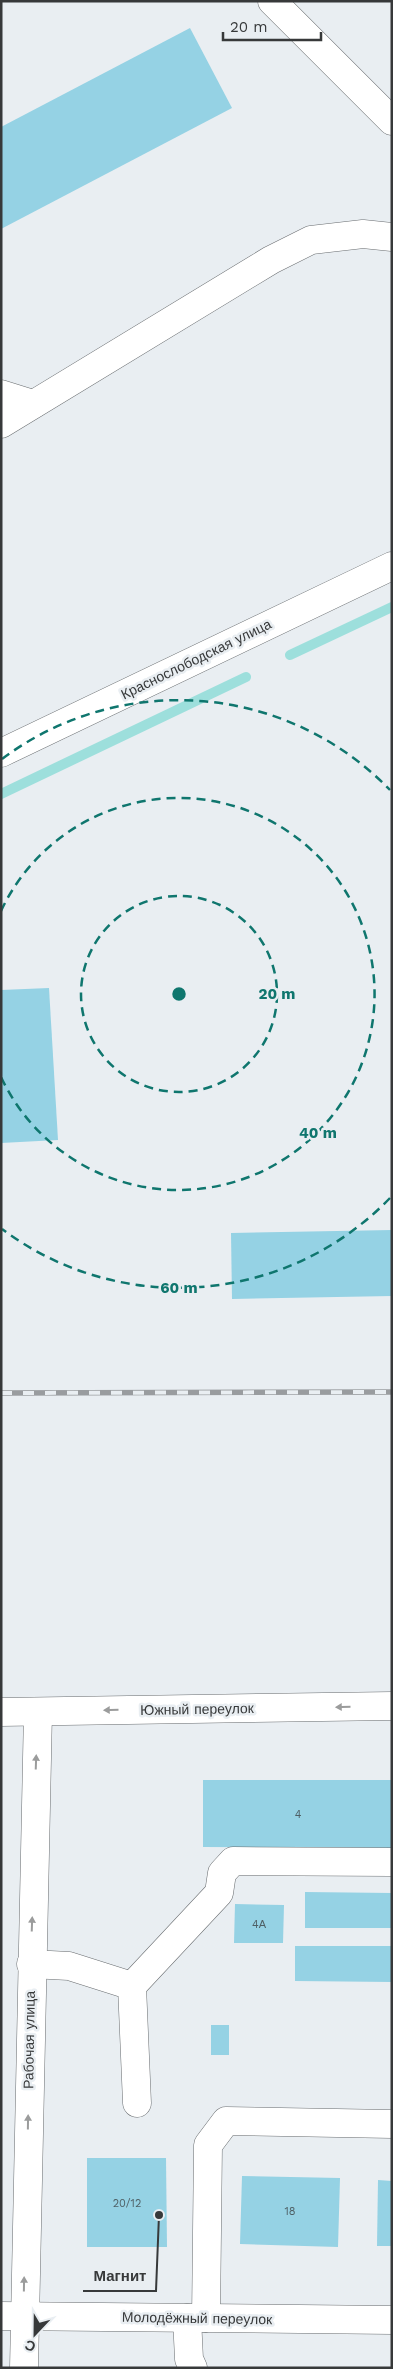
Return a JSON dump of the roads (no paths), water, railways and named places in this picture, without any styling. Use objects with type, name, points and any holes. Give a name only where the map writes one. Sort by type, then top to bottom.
[{"type":"street","points":[[272,1],[392,121]]},
{"type":"street","points":[[1,424],[206,302],[272,260],[311,240],[363,234],[392,237]]},
{"type":"street","points":[[1,394],[33,404]]},
{"type":"street","name":"Краснослободская улица","points":[[1,753],[392,566]]},
{"type":"street","name":"Южный переулок","points":[[1,1712],[392,1706]]},
{"type":"street","name":"Рабочая улица","points":[[24,2368],[12,2316],[31,1964],[38,1712]]},
{"type":"street","points":[[137,2103],[132,1986],[219,1893],[222,1873],[233,1861],[392,1862]]},
{"type":"street","points":[[31,1964],[68,1966],[132,1986]]},
{"type":"street","points":[[193,2368],[189,2359],[196,2318],[208,2145],[226,2121],[392,2124]]},
{"type":"street","name":"Молодёжный переулок","points":[[12,2316],[392,2320]]},
{"type":"waterway","points":[[290,655],[392,607]]},
{"type":"waterway","points":[[1,794],[246,677]]},
{"type":"railway","points":[[1,1393],[392,1392]]},
{"type":"place","name":"Магнит","points":[[159,2215]]}]
